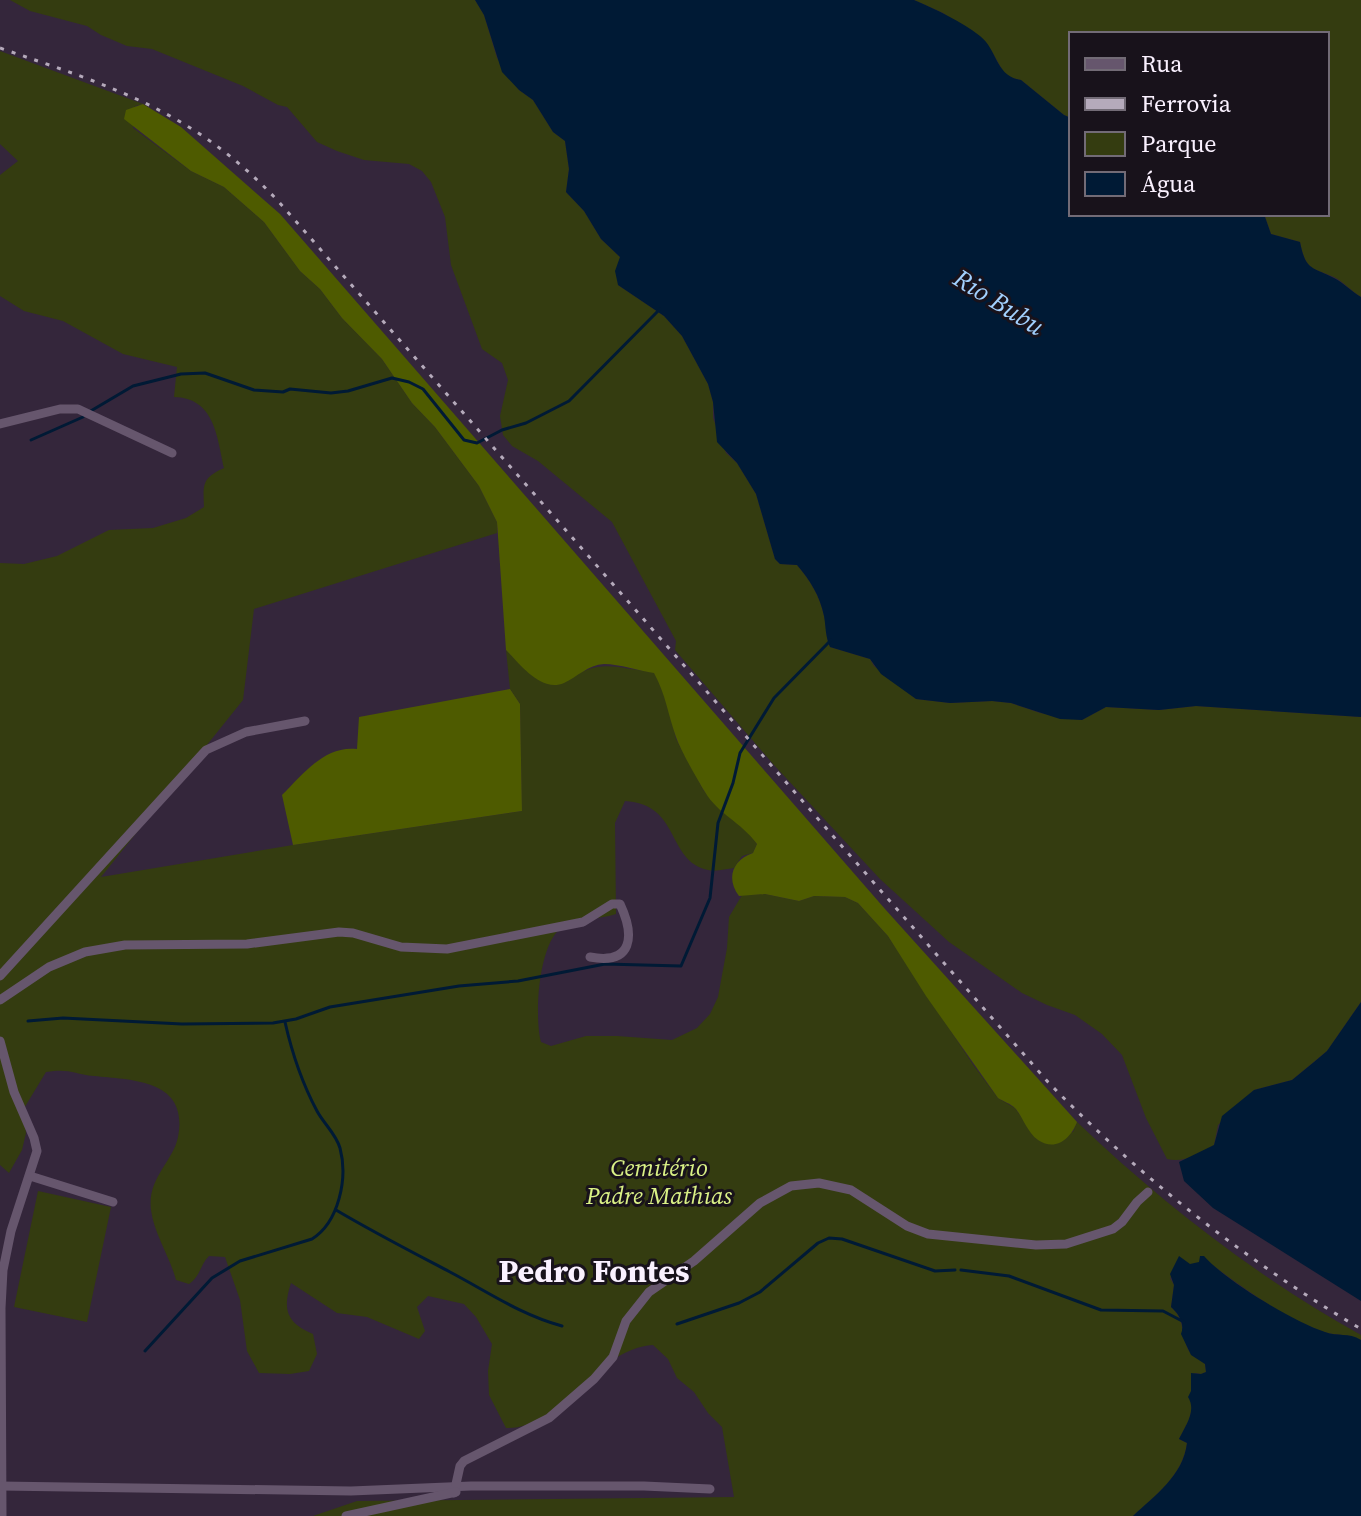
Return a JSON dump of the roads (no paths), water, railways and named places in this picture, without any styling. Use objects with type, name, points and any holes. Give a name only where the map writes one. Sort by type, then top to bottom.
[{"type":"street","points":[[0,424],[60,409],[78,409],[172,453]]},
{"type":"street","points":[[0,976],[206,750],[246,732],[305,721]]},
{"type":"street","points":[[0,1000],[58,962],[85,952],[125,945],[214,946],[339,932],[401,947],[447,949],[583,922],[612,904],[620,904],[628,927],[626,948],[611,960],[590,957]]},
{"type":"street","points":[[0,1041],[14,1092],[36,1144],[35,1159],[11,1231],[3,1270],[2,1516]]},
{"type":"street","points":[[30,1176],[113,1202]]},
{"type":"street","points":[[454,1490],[464,1461],[549,1418],[594,1379],[617,1351],[626,1321],[649,1292],[694,1261],[760,1203],[791,1186],[819,1183],[851,1190],[907,1226],[928,1234],[1036,1245],[1066,1244],[1113,1229],[1148,1192]]},
{"type":"street","points":[[0,1228],[11,1231]]},
{"type":"street","points":[[1,1486],[454,1490]]},
{"type":"street","points":[[346,1516],[471,1486],[710,1489]]},
{"type":"water","name":"Rio Bubu","points":[[475,0],[914,0],[980,36],[1006,73],[1021,80],[1069,117],[1069,216],[1265,216],[1271,234],[1300,242],[1307,263],[1361,297],[1361,717],[1196,706],[1159,710],[1106,707],[1082,720],[1060,719],[1011,703],[950,703],[916,699],[881,674],[870,659],[830,647],[814,589],[797,565],[780,564],[775,559],[756,494],[737,463],[717,442],[708,384],[682,336],[664,316],[618,285],[615,271],[620,257],[601,239],[584,211],[566,192],[569,169],[565,141],[553,132],[533,100],[502,72],[484,15]]},
{"type":"water","points":[[1361,1002],[1361,1301],[1213,1208],[1184,1181],[1179,1162],[1214,1145],[1222,1116],[1254,1090],[1292,1080],[1327,1051]]},
{"type":"water","points":[[1179,1256],[1190,1264],[1199,1262],[1200,1256],[1204,1256],[1261,1300],[1296,1319],[1325,1332],[1361,1340],[1361,1516],[1133,1516],[1167,1484],[1180,1465],[1187,1443],[1179,1439],[1191,1413],[1188,1397],[1191,1373],[1206,1372],[1205,1364],[1191,1355],[1181,1334],[1180,1319],[1171,1307],[1174,1285],[1170,1274]]},
{"type":"waterway","points":[[89,412],[133,386],[181,374],[205,373],[254,390],[283,392],[290,389],[331,393],[392,378],[423,389],[464,440],[477,443],[569,401],[660,309]]},
{"type":"waterway","points":[[31,440],[83,417]]},
{"type":"waterway","points":[[28,1021],[63,1018],[182,1024],[273,1023],[330,1007],[459,986],[518,981],[605,964],[681,966],[710,898],[718,823],[740,753],[774,698],[831,640]]},
{"type":"waterway","points":[[145,1351],[212,1278],[240,1261],[312,1239],[335,1211],[342,1185],[340,1148],[307,1090],[285,1022]]},
{"type":"waterway","points":[[336,1210],[505,1302],[562,1326]]},
{"type":"waterway","points":[[677,1324],[739,1303],[760,1292],[818,1243],[829,1238],[842,1239],[935,1271],[955,1270]]},
{"type":"waterway","points":[[961,1270],[1009,1276],[1101,1310],[1163,1311],[1184,1322]]},
{"type":"railway","points":[[0,48],[116,90],[150,106],[215,145],[247,171],[279,202],[1048,1082],[1120,1152],[1196,1216],[1277,1275],[1361,1329]]},
{"type":"district","name":"Pedro Fontes","points":[[594,1271]]},
{"type":"park label","name":"Cemitério Padre Mathias","points":[[659,1181]]}]
